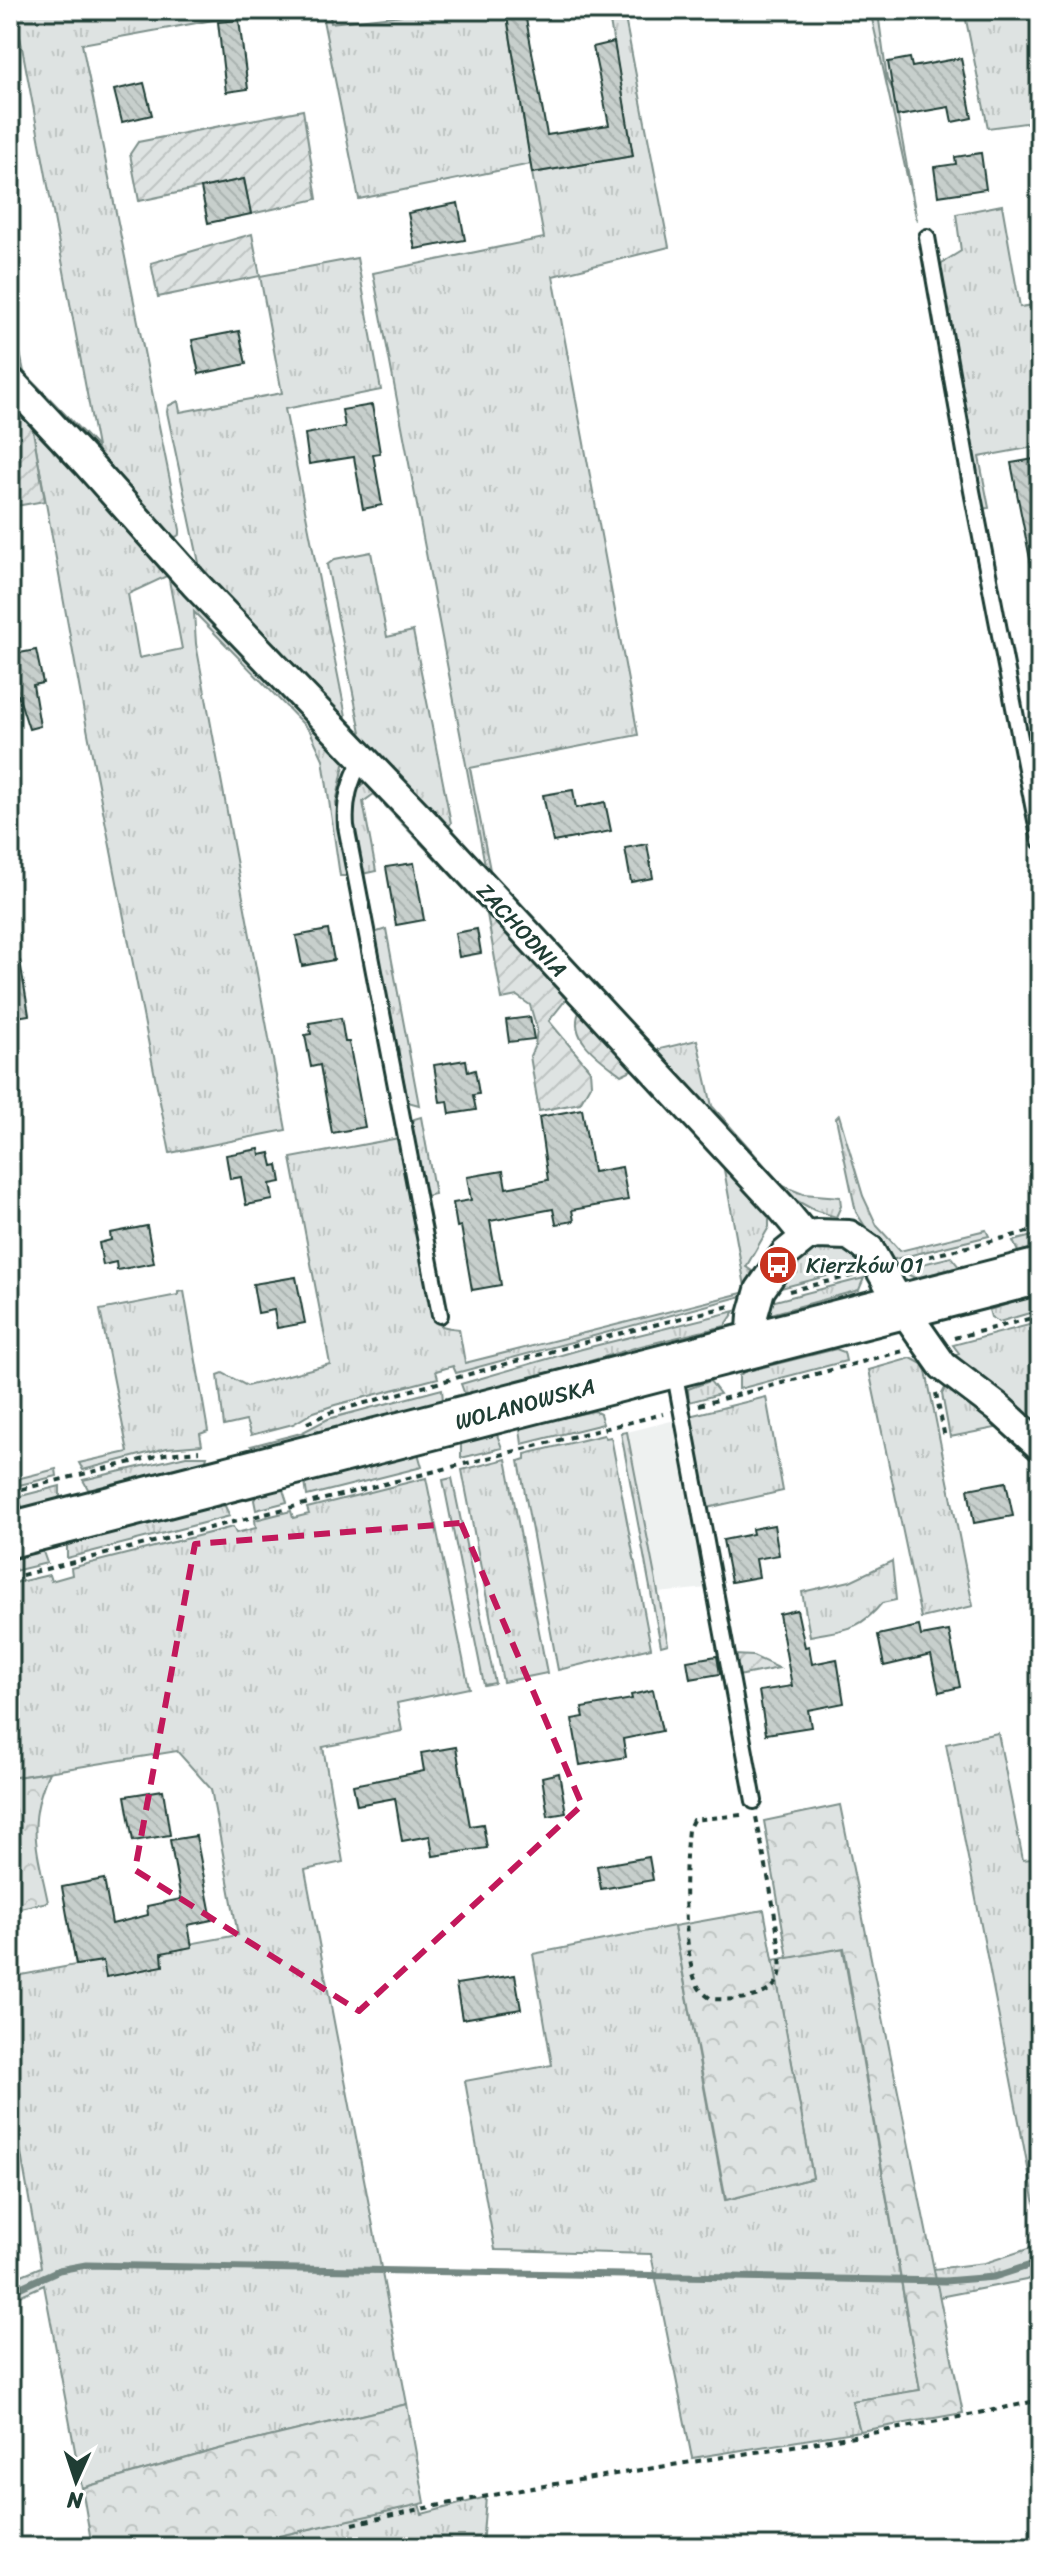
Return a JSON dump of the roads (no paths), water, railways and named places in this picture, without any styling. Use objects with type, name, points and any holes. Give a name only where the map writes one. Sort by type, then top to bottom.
[{"type":"main road","name":"WOLANOWSKA","points":[[10,1535],[1040,1271]]},
{"type":"street","name":"ZACHODNIA","points":[[10,381],[195,584],[362,758],[725,1146],[806,1237]]},
{"type":"street","points":[[751,1345],[753,1315],[760,1290],[785,1254],[806,1237],[825,1233],[849,1235],[869,1249],[901,1306],[936,1355],[1040,1446]]},
{"type":"lane","points":[[927,237],[972,491],[1040,841]]},
{"type":"lane","points":[[362,758],[347,790],[344,807],[346,826],[440,1315]]},
{"type":"lane","points":[[673,1365],[755,1808]]},
{"type":"waterway","points":[[10,2292],[59,2270],[86,2265],[945,2281],[994,2277],[1040,2262]]},
{"type":"place","name":"Kierzków 01","points":[[778,1265]]}]
